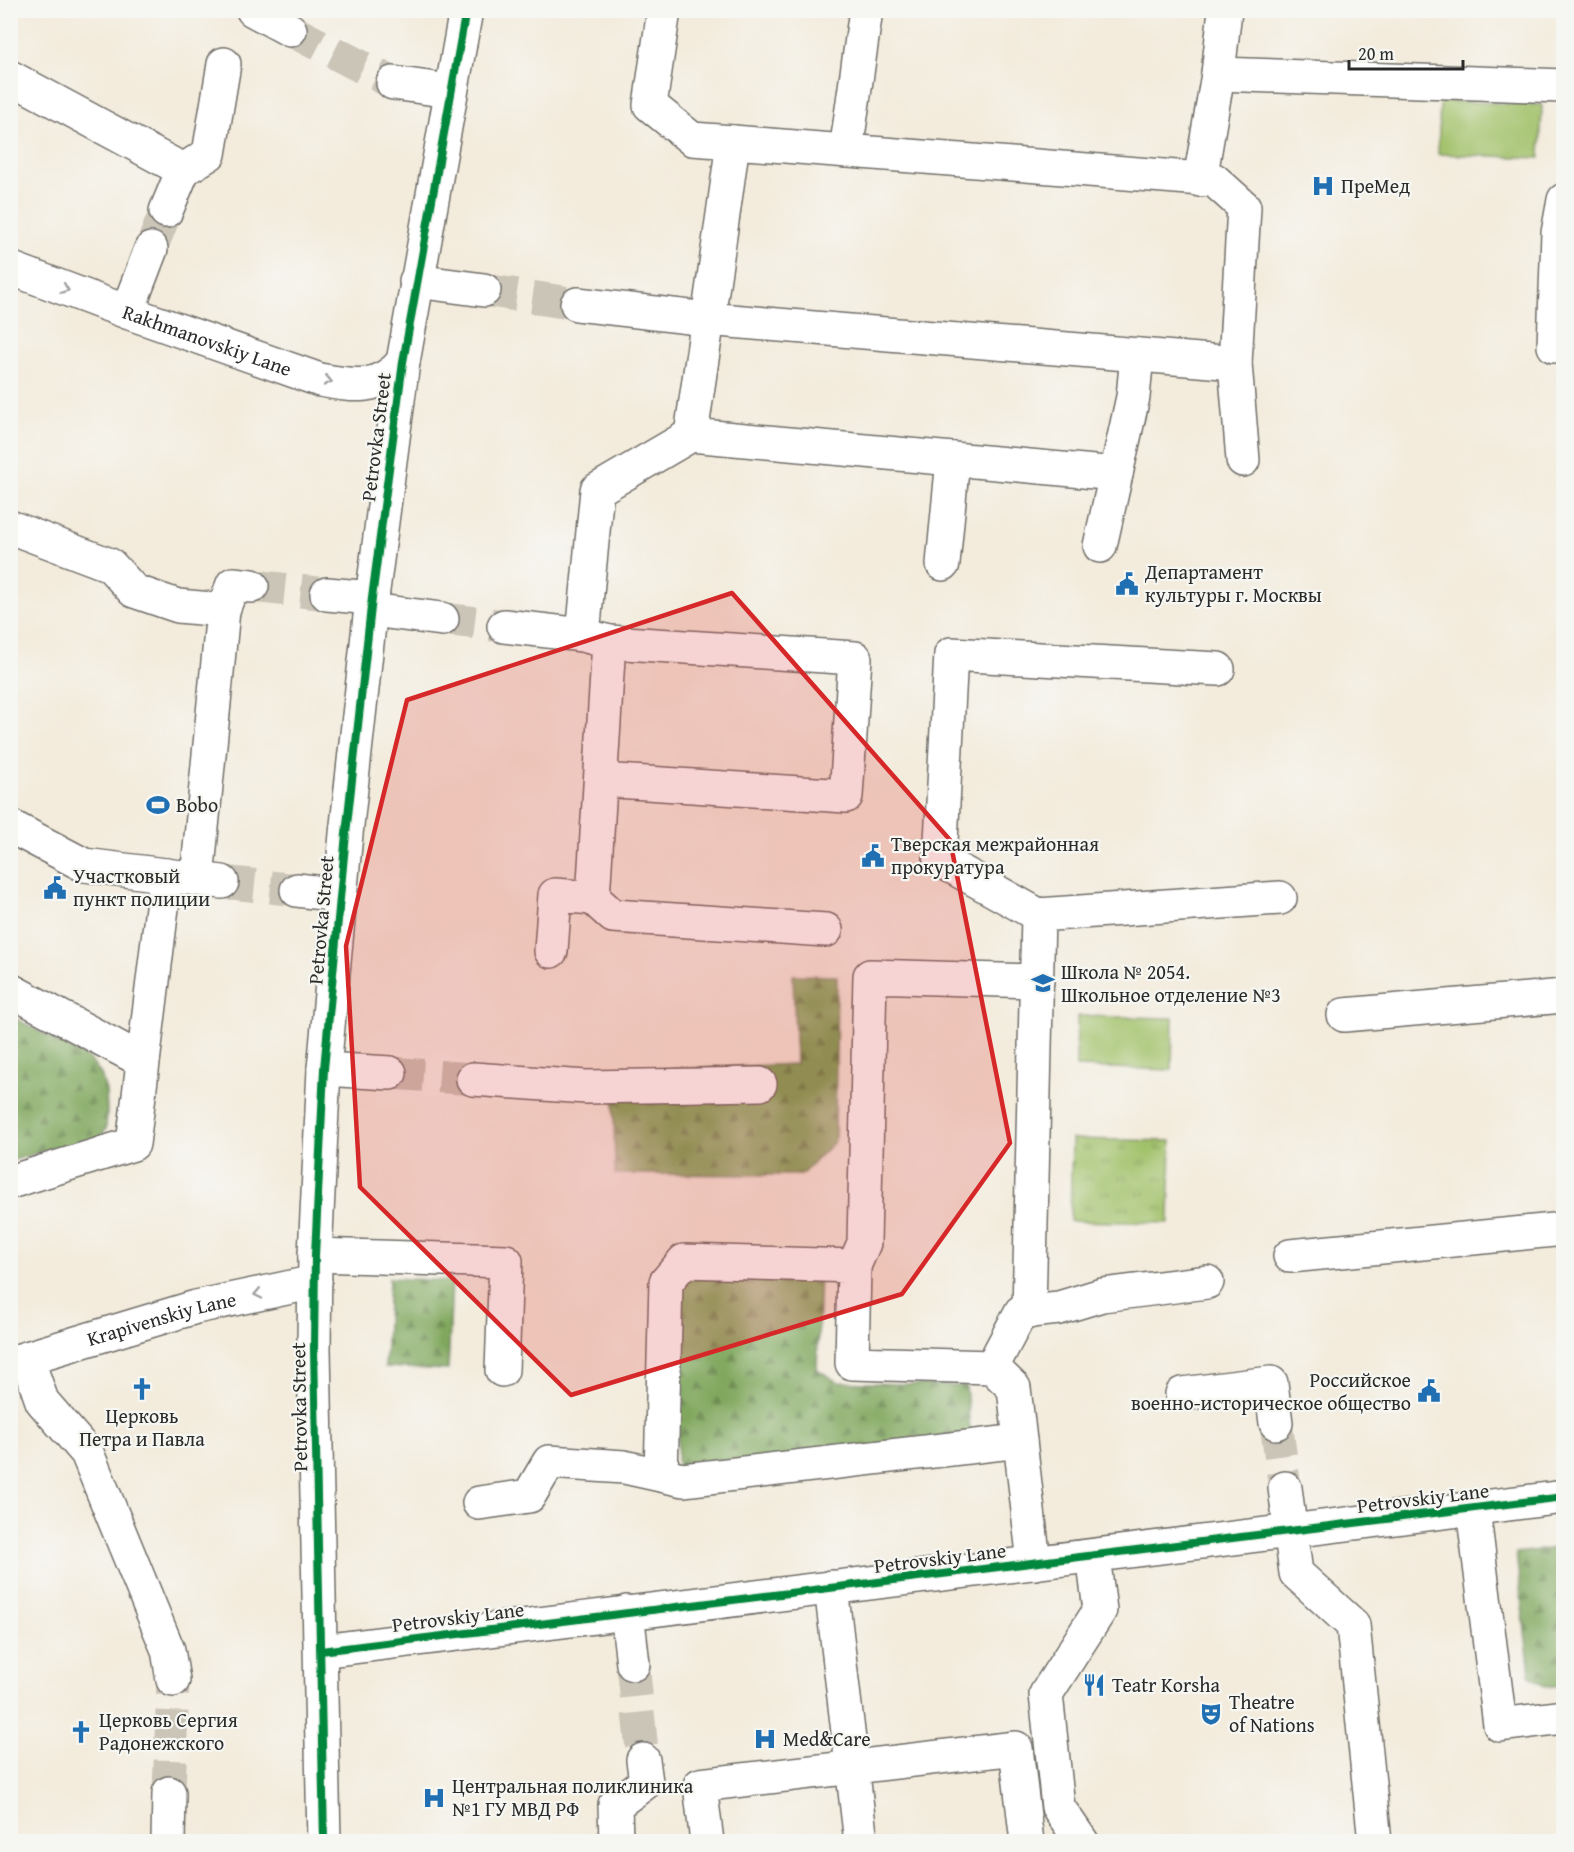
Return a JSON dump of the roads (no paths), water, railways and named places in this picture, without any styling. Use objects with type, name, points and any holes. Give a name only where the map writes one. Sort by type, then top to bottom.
[{"type":"street","points":[[253,10],[290,30]]},
{"type":"street","name":"Petrovka Street","points":[[324,1842],[314,1349],[315,1268],[324,1069],[340,895],[372,604],[402,362],[466,10]]},
{"type":"street","points":[[664,10],[650,105],[692,139],[1214,180],[1244,207],[1235,363],[1243,460]]},
{"type":"street","points":[[846,151],[866,10]]},
{"type":"street","points":[[1200,180],[1218,74],[1225,10]]},
{"type":"street","points":[[166,212],[183,170],[209,154],[224,64]]},
{"type":"street","points":[[1218,74],[1563,86]]},
{"type":"street","points":[[10,77],[183,170]]},
{"type":"street","points":[[393,83],[450,91]]},
{"type":"street","points":[[691,435],[733,142]]},
{"type":"street","points":[[1554,346],[1558,233],[1563,200]]},
{"type":"street","points":[[127,312],[151,249]]},
{"type":"street","name":"Rakhmanovskiy Lane","points":[[10,268],[320,380],[347,385],[379,382],[392,375],[402,362]]},
{"type":"street","points":[[416,281],[484,290]]},
{"type":"street","points":[[577,304],[707,319],[1235,363]]},
{"type":"street","points":[[1100,546],[1133,397],[1137,355]]},
{"type":"street","points":[[593,898],[601,780],[596,638],[597,490],[691,435],[1116,474]]},
{"type":"street","points":[[943,564],[953,459]]},
{"type":"street","points":[[10,527],[110,565],[134,591],[178,606],[223,610]]},
{"type":"street","points":[[10,1182],[133,1144],[143,1061],[195,879],[223,610],[233,584],[252,586]]},
{"type":"street","points":[[327,594],[442,619]]},
{"type":"street","points":[[504,626],[596,638],[855,658],[846,796],[601,780]]},
{"type":"street","points":[[1218,669],[951,654],[940,860],[1038,915],[1280,898]]},
{"type":"street","points":[[10,826],[84,865],[195,879]]},
{"type":"street","points":[[297,890],[340,895]]},
{"type":"street","points":[[551,951],[555,895],[593,898],[613,916],[826,930]]},
{"type":"street","points":[[1029,1312],[1038,915]]},
{"type":"street","points":[[1034,1563],[1014,1388],[992,1367],[852,1364],[854,1266],[864,1243],[870,976],[1037,981]]},
{"type":"street","points":[[10,990],[143,1061]]},
{"type":"street","points":[[1344,1015],[1563,996]]},
{"type":"street","points":[[324,1069],[390,1073]]},
{"type":"street","points":[[473,1079],[586,1087],[760,1084]]},
{"type":"street","points":[[1290,1256],[1563,1229]]},
{"type":"street","name":"Krapivenskiy Lane","points":[[19,1360],[196,1307],[315,1268],[506,1261],[502,1370]]},
{"type":"street","points":[[661,1475],[666,1282],[684,1261],[854,1266]]},
{"type":"street","points":[[992,1367],[1021,1312],[1059,1308],[1102,1295],[1207,1282]]},
{"type":"street","points":[[19,1360],[42,1401],[87,1453],[168,1650],[173,1680]]},
{"type":"street","points":[[1182,1394],[1271,1383],[1276,1423]]},
{"type":"street","points":[[479,1503],[529,1496],[549,1462],[624,1467],[683,1480],[1020,1441]]},
{"type":"street","points":[[1285,1488],[1296,1573],[1353,1625],[1375,1842]]},
{"type":"street","name":"Petrovskiy Lane","points":[[321,1651],[1563,1497]]},
{"type":"street","points":[[1473,1509],[1500,1725],[1563,1717]]},
{"type":"street","points":[[1083,1842],[1058,1807],[1046,1694],[1100,1610],[1093,1556]]},
{"type":"street","points":[[831,1587],[861,1842]]},
{"type":"street","points":[[627,1612],[633,1664]]},
{"type":"street","points":[[706,1842],[700,1785],[1016,1748],[1027,1842]]},
{"type":"street","points":[[616,1842],[615,1805],[646,1782],[644,1760]]},
{"type":"street","points":[[168,1842],[169,1793]]},
{"type":"tunnel","points":[[290,30],[393,83]]},
{"type":"tunnel","points":[[151,249],[166,211]]},
{"type":"tunnel","points":[[484,290],[577,304]]},
{"type":"tunnel","points":[[252,586],[327,594]]},
{"type":"tunnel","points":[[442,619],[504,626]]},
{"type":"tunnel","points":[[222,882],[297,890]]},
{"type":"tunnel","points":[[390,1073],[473,1079]]},
{"type":"tunnel","points":[[1276,1423],[1285,1488]]},
{"type":"tunnel","points":[[633,1664],[643,1760]]},
{"type":"tunnel","points":[[169,1793],[173,1680]]},
{"type":"place","name":"ПреМед","points":[[1323,186]]},
{"type":"place","name":"Департамент культуры г. Москвы","points":[[1127,584]]},
{"type":"place","name":"Bobo","points":[[158,805]]},
{"type":"place","name":"Тверская межрайонная прокуратура","points":[[873,856]]},
{"type":"place","name":"Участковый пункт полиции","points":[[55,888]]},
{"type":"place","name":"Школа № 2054. Школьное отделение №3","points":[[1043,983]]},
{"type":"place","name":"Церковь Петра и Павла","points":[[142,1389]]},
{"type":"place","name":"Российское военно-историческое общество","points":[[1429,1391]]},
{"type":"place","name":"Teatr Korsha","points":[[1094,1685]]},
{"type":"place","name":"Theatre of Nations","points":[[1211,1714]]},
{"type":"place","name":"Церковь Сергия Радонежского","points":[[81,1732]]},
{"type":"place","name":"Med&Care","points":[[765,1739]]},
{"type":"place","name":"Центральная поликлиника №1 ГУ МВД РФ","points":[[434,1798]]}]
